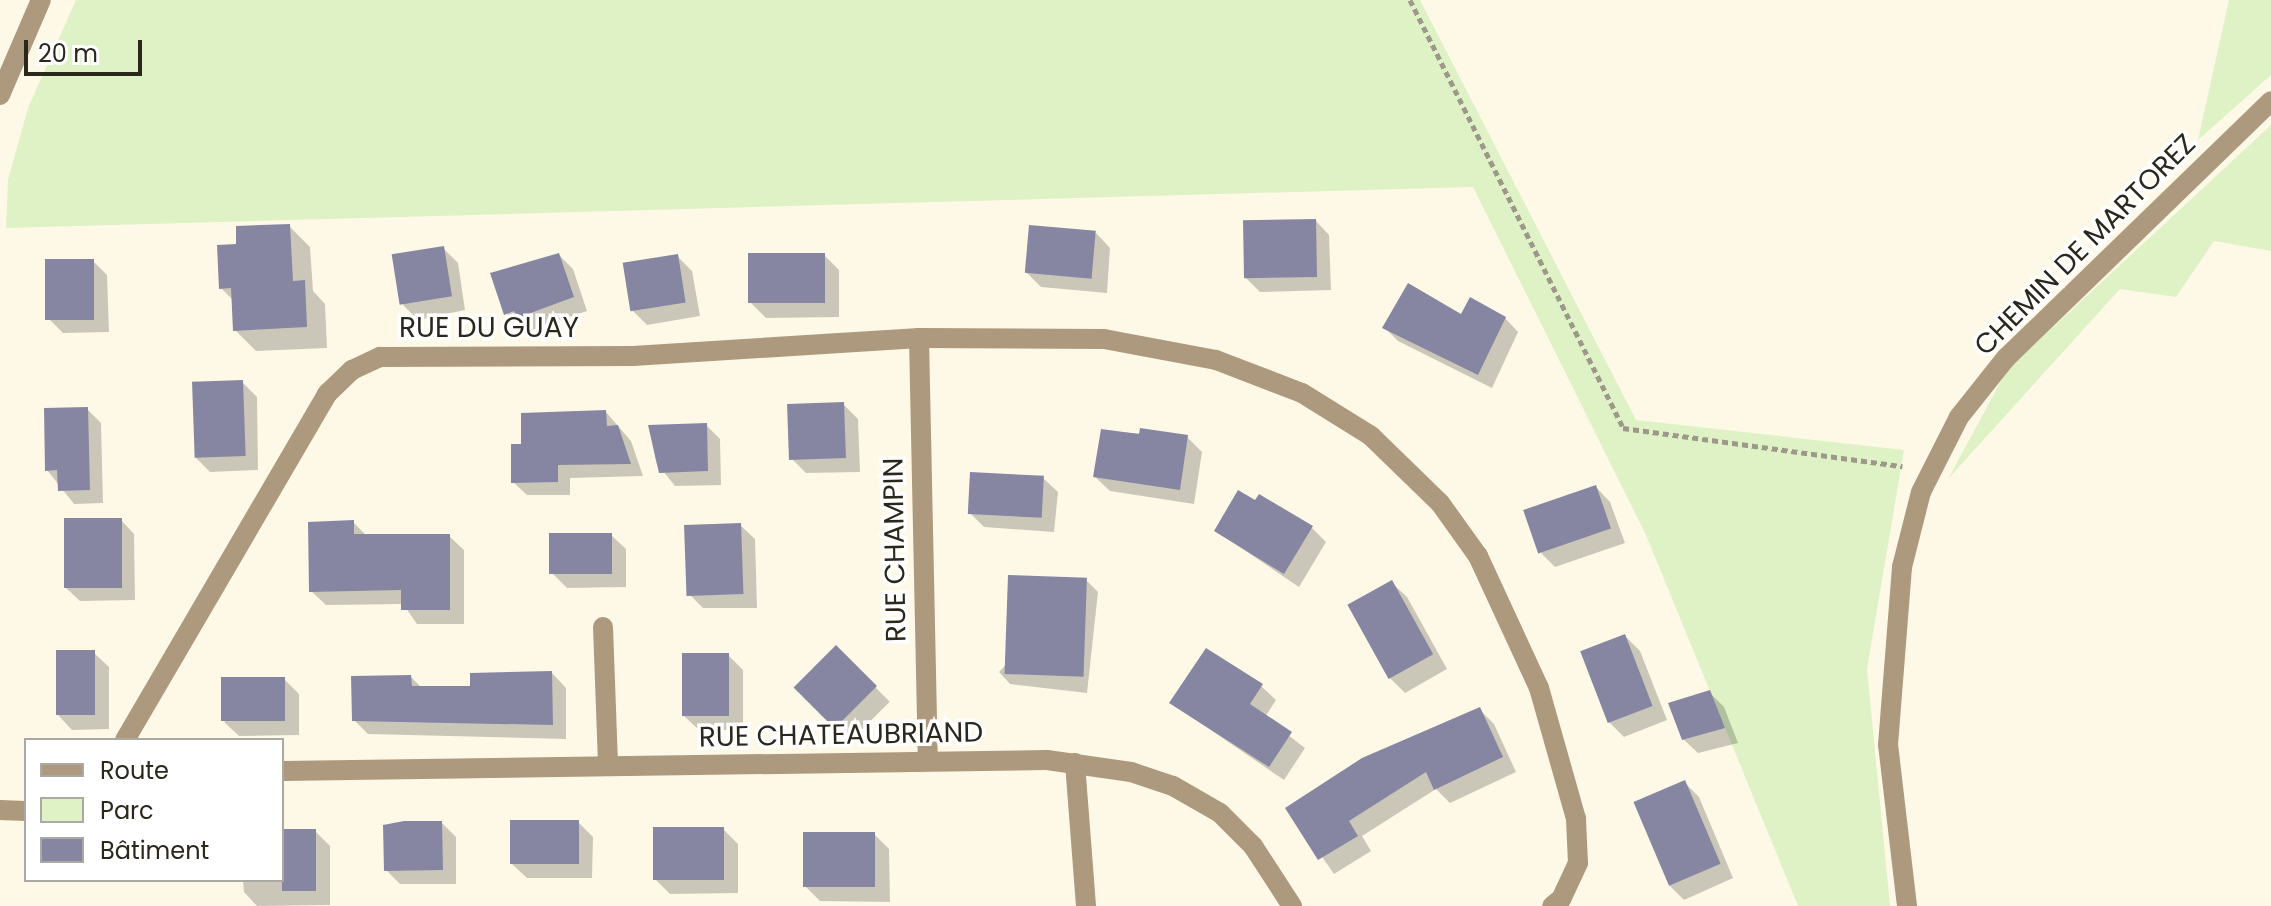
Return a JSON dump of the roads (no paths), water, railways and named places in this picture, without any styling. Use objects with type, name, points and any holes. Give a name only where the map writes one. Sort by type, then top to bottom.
[{"type":"street","points":[[0,95],[41,0]]},
{"type":"street","name":"CHEMIN DE MARTOREZ","points":[[1907,906],[1888,745],[1891,656],[1902,567],[1921,492],[1959,417],[2006,358],[2271,101]]},
{"type":"street","name":"RUE DU GUAY","points":[[126,738],[327,394],[352,370],[380,357],[415,353],[633,356],[919,338],[1104,339],[1162,347],[1216,360],[1302,393],[1371,436],[1440,503],[1478,556],[1539,688],[1576,819],[1578,863],[1561,899],[1552,906]]},
{"type":"street","name":"RUE CHAMPIN","points":[[919,338],[928,761]]},
{"type":"street","points":[[603,627],[608,766]]},
{"type":"street","name":"RUE CHATEAUBRIAND","points":[[284,771],[928,761],[1075,763],[1131,772],[1173,786],[1220,813],[1253,846],[1292,906]]},
{"type":"street","points":[[1075,763],[1086,906]]},
{"type":"street","points":[[0,810],[24,811]]}]
